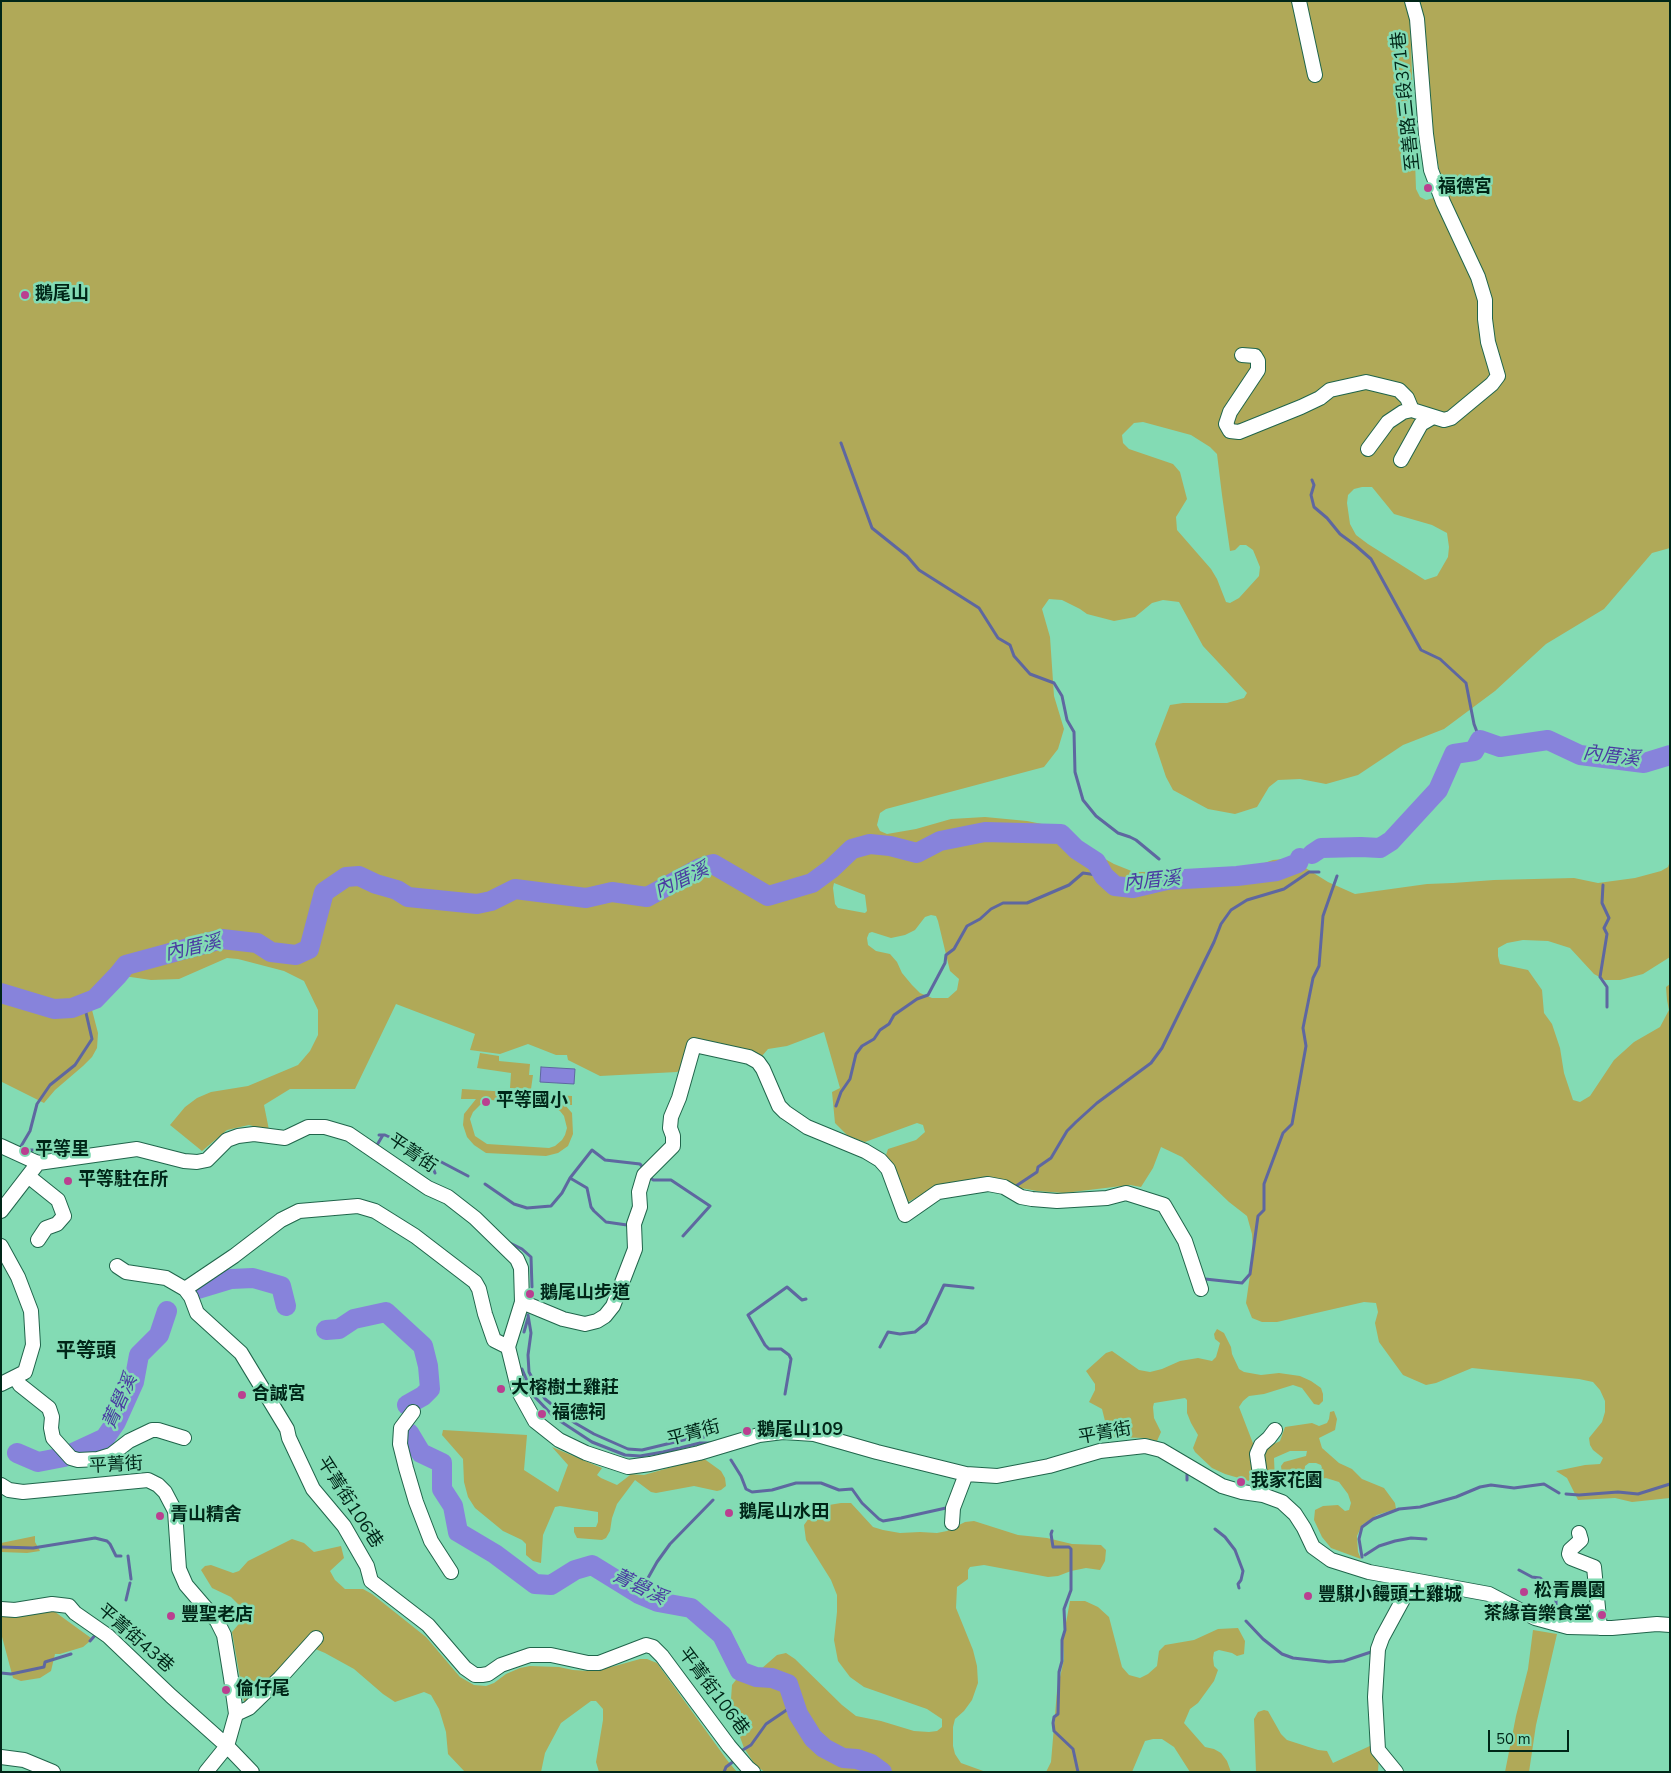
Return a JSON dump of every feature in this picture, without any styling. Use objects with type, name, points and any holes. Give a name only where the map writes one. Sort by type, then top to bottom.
[{"type":"street","points":[[1299,1],[1315,75]]},
{"type":"street","name":"至善路三段371巷","points":[[1412,1],[1417,19],[1426,134],[1431,170],[1443,202],[1478,278],[1485,300],[1488,342],[1498,376],[1492,384],[1451,418],[1444,420],[1412,410]]},
{"type":"street","points":[[1242,355],[1255,356],[1258,361],[1258,370],[1230,412],[1226,424],[1230,431],[1239,432],[1301,407],[1320,398],[1330,390],[1366,382],[1400,390],[1407,398],[1412,410],[1403,412],[1388,422],[1368,449]]},
{"type":"street","points":[[1401,460],[1421,424],[1433,417]]},
{"type":"street","points":[[522,1302],[563,1319],[585,1324],[597,1321],[605,1316],[613,1306],[636,1249],[634,1224],[640,1207],[639,1192],[644,1175],[673,1146],[673,1136],[670,1128],[671,1117],[679,1098],[694,1045],[748,1057],[758,1062],[779,1106],[785,1112],[807,1126],[865,1151],[880,1160],[888,1169],[905,1215],[938,1192],[988,1184],[1004,1188],[1021,1197],[1032,1200],[1107,1198],[1126,1193],[1164,1204],[1185,1241],[1201,1289]]},
{"type":"street","name":"平菁街","points":[[38,1163],[137,1149],[184,1161],[197,1162],[207,1160],[227,1140],[238,1136],[254,1134],[285,1138],[308,1128],[318,1126],[349,1134],[428,1188],[448,1198],[475,1218],[517,1259],[521,1268],[522,1302],[508,1348],[519,1392],[535,1421],[559,1440],[628,1467],[699,1453],[759,1435],[783,1432],[814,1434],[966,1474],[996,1476],[1049,1466],[1100,1451],[1145,1446],[1161,1450],[1222,1486],[1242,1492],[1264,1495],[1282,1502],[1304,1528],[1313,1548],[1331,1560],[1369,1572],[1489,1594],[1535,1618],[1568,1627],[1600,1628],[1657,1624],[1670,1625]]},
{"type":"street","points":[[1,1211],[38,1163],[19,1153],[4,1149]]},
{"type":"street","points":[[28,1176],[58,1200],[64,1216],[57,1224],[46,1228],[38,1240]]},
{"type":"street","points":[[117,1266],[126,1272],[166,1278],[185,1289],[234,1256],[281,1220],[299,1211],[358,1206],[375,1211],[415,1236],[475,1282],[479,1289],[494,1340],[508,1348]]},
{"type":"street","points":[[1,1246],[18,1277],[31,1311],[33,1345],[25,1372],[1,1384]]},
{"type":"street","name":"平菁街106巷","points":[[185,1289],[191,1297],[197,1313],[241,1353],[287,1428],[289,1438],[313,1489],[344,1526],[367,1566],[371,1581],[428,1625],[465,1668],[475,1675],[488,1674],[502,1665],[530,1655],[599,1663],[646,1644],[653,1647],[662,1656],[729,1746],[753,1772]]},
{"type":"street","points":[[15,1377],[20,1385],[50,1408],[53,1438],[71,1458],[78,1460],[98,1459],[110,1455],[129,1440],[152,1430],[184,1438]]},
{"type":"street","points":[[413,1412],[401,1428],[400,1444],[416,1502],[431,1541],[452,1572]]},
{"type":"street","points":[[1264,1495],[1257,1454],[1261,1445],[1275,1430]]},
{"type":"street","points":[[952,1523],[954,1508],[966,1474]]},
{"type":"street","name":"平菁街","points":[[1,1485],[9,1490],[22,1492],[148,1480],[158,1485],[165,1492],[175,1511],[180,1569],[186,1585],[217,1621],[224,1635],[236,1714],[227,1746],[206,1772]]},
{"type":"street","points":[[1579,1533],[1581,1540],[1570,1550],[1569,1554],[1571,1558],[1594,1566],[1600,1628]]},
{"type":"street","points":[[1396,1772],[1378,1750],[1375,1697],[1378,1648],[1413,1581]]},
{"type":"street","name":"平菁街43巷","points":[[1,1609],[15,1610],[52,1604],[70,1606],[75,1613],[108,1636],[170,1696],[227,1746],[252,1772]]},
{"type":"street","points":[[236,1714],[248,1708],[274,1684],[316,1638]]},
{"type":"street","points":[[1,1756],[24,1760],[53,1772]]},
{"type":"shaded area","points":[[1,1],[1407,1],[1410,17],[1416,189],[1420,197],[1426,200],[1437,197],[1442,186],[1427,98],[1416,1],[1670,1],[1670,548],[1652,553],[1604,609],[1546,644],[1495,691],[1444,729],[1403,745],[1358,775],[1326,784],[1300,779],[1278,780],[1269,787],[1257,807],[1235,814],[1208,809],[1173,790],[1166,777],[1155,744],[1170,705],[1183,703],[1227,703],[1244,698],[1247,693],[1203,646],[1179,602],[1163,600],[1152,603],[1135,617],[1114,621],[1087,614],[1062,600],[1049,599],[1042,609],[1050,637],[1054,696],[1064,729],[1058,749],[1044,767],[886,809],[880,813],[877,825],[880,831],[887,834],[916,829],[951,819],[985,817],[1027,821],[1062,828],[1091,851],[1114,864],[1134,872],[1241,871],[1273,860],[1294,858],[1304,867],[1328,882],[1355,894],[1427,884],[1494,880],[1574,878],[1598,883],[1635,878],[1661,871],[1668,867],[1670,861],[1670,957],[1643,974],[1620,980],[1605,980],[1594,974],[1570,948],[1548,941],[1523,940],[1507,943],[1498,948],[1498,956],[1500,964],[1528,970],[1542,990],[1544,1013],[1552,1024],[1560,1048],[1564,1073],[1573,1100],[1580,1102],[1590,1096],[1614,1060],[1634,1042],[1660,1027],[1669,1010],[1666,987],[1670,984],[1670,1498],[1632,1502],[1615,1498],[1578,1500],[1567,1478],[1556,1471],[1600,1464],[1603,1458],[1593,1450],[1589,1438],[1602,1422],[1605,1412],[1605,1401],[1600,1390],[1593,1382],[1472,1368],[1436,1383],[1426,1385],[1403,1375],[1379,1342],[1375,1323],[1378,1312],[1376,1303],[1364,1302],[1277,1322],[1262,1322],[1252,1318],[1246,1303],[1253,1254],[1252,1234],[1247,1216],[1229,1202],[1182,1157],[1161,1147],[1153,1168],[1141,1187],[1130,1185],[1064,1193],[1016,1187],[929,1191],[908,1202],[886,1155],[888,1149],[916,1140],[925,1132],[923,1125],[917,1123],[865,1142],[848,1136],[835,1123],[832,1092],[840,1088],[824,1032],[787,1046],[768,1049],[762,1056],[728,1047],[699,1043],[683,1068],[677,1072],[600,1076],[568,1060],[567,1055],[556,1055],[528,1044],[500,1054],[470,1050],[475,1034],[396,1004],[355,1089],[290,1089],[264,1105],[269,1130],[249,1125],[227,1130],[202,1151],[170,1125],[185,1107],[197,1098],[211,1092],[248,1086],[298,1065],[310,1051],[318,1035],[318,1010],[304,981],[284,971],[227,958],[179,979],[151,980],[110,974],[100,980],[92,991],[92,1010],[98,1033],[97,1048],[92,1057],[83,1066],[55,1090],[44,1103],[2,1082]],"holes":[[[1143,422],[1191,435],[1210,447],[1217,454],[1230,551],[1235,550],[1240,545],[1246,545],[1253,550],[1260,567],[1259,576],[1239,598],[1230,603],[1226,602],[1211,569],[1177,530],[1176,517],[1187,499],[1180,472],[1173,464],[1129,449],[1123,443],[1122,435],[1134,423]],[[1372,487],[1394,514],[1432,525],[1447,533],[1448,557],[1437,576],[1425,580],[1356,535],[1350,524],[1347,503],[1348,495],[1354,489]],[[834,883],[865,895],[867,911],[865,913],[838,908],[835,904]],[[936,916],[950,971],[959,979],[957,990],[948,998],[932,998],[920,993],[902,973],[897,962],[890,954],[876,951],[868,945],[867,938],[869,933],[872,932],[891,938],[905,935],[915,930],[925,917]]]},
{"type":"shaded area","points":[[480,1053],[499,1056],[499,1061],[530,1064],[529,1075],[533,1075],[531,1089],[510,1088],[511,1073],[477,1068]]},
{"type":"shaded area","points":[[541,1067],[575,1069],[574,1084],[540,1082]]},
{"type":"shaded area","points":[[462,1089],[572,1096],[572,1105],[565,1105],[572,1113],[573,1134],[568,1146],[558,1153],[546,1156],[486,1153],[474,1145],[467,1137],[463,1125],[464,1114],[476,1099],[461,1099]],"holes":[[[490,1100],[549,1104],[564,1116],[567,1128],[562,1140],[555,1146],[549,1148],[487,1144],[475,1136],[470,1119],[473,1112],[483,1102]]]},
{"type":"shaded area","points":[[1217,1329],[1224,1333],[1239,1369],[1244,1372],[1261,1375],[1279,1373],[1300,1376],[1321,1388],[1323,1394],[1323,1401],[1319,1405],[1314,1404],[1302,1388],[1293,1385],[1264,1394],[1249,1396],[1243,1401],[1239,1407],[1254,1446],[1256,1483],[1212,1468],[1195,1452],[1193,1448],[1198,1435],[1187,1413],[1187,1400],[1185,1398],[1154,1403],[1154,1418],[1161,1432],[1157,1441],[1146,1438],[1111,1437],[1108,1433],[1102,1409],[1089,1402],[1095,1390],[1095,1384],[1086,1371],[1106,1353],[1112,1351],[1139,1370],[1150,1372],[1180,1361],[1198,1358],[1212,1361],[1216,1357],[1220,1343],[1215,1339],[1214,1334]]},
{"type":"shaded area","points":[[1334,1411],[1337,1419],[1335,1430],[1319,1438],[1322,1448],[1339,1463],[1352,1469],[1362,1479],[1384,1488],[1395,1503],[1396,1509],[1377,1515],[1362,1525],[1357,1536],[1358,1552],[1361,1559],[1331,1548],[1322,1537],[1314,1520],[1315,1510],[1323,1506],[1338,1505],[1345,1511],[1349,1510],[1351,1503],[1348,1494],[1339,1482],[1326,1478],[1312,1481],[1312,1475],[1322,1468],[1321,1465],[1316,1463],[1309,1463],[1305,1466],[1304,1476],[1296,1483],[1288,1486],[1283,1482],[1281,1466],[1284,1462],[1306,1456],[1307,1451],[1290,1451],[1274,1458],[1275,1482],[1269,1483],[1265,1481],[1262,1450],[1280,1441],[1285,1427],[1312,1423],[1319,1426],[1327,1423],[1330,1412]]},
{"type":"shaded area","points":[[443,1430],[527,1435],[524,1470],[558,1492],[568,1465],[552,1447],[602,1468],[597,1475],[617,1485],[629,1474],[644,1475],[703,1458],[721,1471],[725,1478],[726,1486],[717,1491],[694,1486],[656,1493],[651,1492],[635,1480],[617,1504],[610,1531],[606,1538],[602,1540],[577,1538],[574,1532],[574,1527],[596,1527],[598,1512],[560,1506],[555,1507],[543,1535],[541,1563],[533,1561],[526,1555],[526,1544],[522,1540],[503,1531],[475,1508],[468,1497],[464,1482],[463,1459],[442,1435]]},
{"type":"shaded area","points":[[851,1503],[873,1527],[883,1530],[900,1533],[937,1533],[947,1531],[965,1522],[974,1521],[1018,1535],[1047,1538],[1072,1544],[1101,1545],[1106,1550],[1105,1561],[1100,1570],[1086,1568],[1048,1577],[984,1565],[970,1567],[968,1579],[957,1587],[956,1608],[973,1650],[977,1666],[978,1683],[972,1700],[955,1719],[953,1746],[955,1754],[961,1763],[986,1772],[765,1772],[756,1766],[744,1748],[735,1723],[731,1699],[732,1685],[739,1676],[761,1669],[777,1655],[786,1653],[795,1659],[842,1705],[856,1716],[914,1731],[937,1731],[942,1727],[942,1719],[927,1709],[864,1687],[850,1677],[838,1661],[834,1640],[837,1595],[831,1580],[806,1540],[804,1525],[816,1512],[829,1505]]},
{"type":"shaded area","points":[[35,1536],[35,1542],[40,1551],[27,1553],[1,1552],[1,1543]]},
{"type":"shaded area","points":[[292,1539],[304,1543],[314,1552],[341,1546],[344,1558],[330,1571],[335,1580],[345,1589],[363,1589],[372,1594],[426,1637],[460,1677],[474,1685],[486,1686],[494,1683],[506,1674],[530,1666],[588,1671],[640,1659],[647,1659],[657,1663],[737,1772],[599,1772],[596,1762],[603,1709],[596,1701],[591,1701],[561,1723],[545,1753],[541,1772],[465,1772],[448,1754],[446,1732],[439,1709],[431,1695],[424,1692],[395,1702],[354,1669],[313,1648],[245,1707],[232,1632],[243,1619],[243,1614],[240,1606],[231,1597],[212,1588],[201,1570],[205,1566],[211,1565],[233,1573],[239,1571],[248,1561]]},
{"type":"shaded area","points":[[1070,1601],[1085,1601],[1098,1607],[1109,1617],[1122,1667],[1129,1675],[1140,1678],[1157,1666],[1159,1651],[1165,1645],[1194,1640],[1218,1629],[1238,1628],[1245,1641],[1244,1654],[1237,1656],[1219,1650],[1214,1652],[1214,1666],[1218,1670],[1214,1681],[1198,1703],[1190,1709],[1184,1723],[1205,1747],[1221,1753],[1227,1761],[1231,1772],[1190,1772],[1174,1747],[1162,1739],[1153,1739],[1145,1741],[1132,1772],[1046,1772],[1051,1762],[1057,1691],[1064,1659],[1063,1639]]},
{"type":"shaded area","points":[[51,1609],[91,1638],[89,1642],[83,1647],[55,1654],[51,1671],[40,1678],[21,1681],[13,1678],[1,1633],[1,1613]]},
{"type":"shaded area","points":[[1533,1630],[1557,1634],[1536,1725],[1529,1772],[1505,1772],[1528,1669]]},
{"type":"shaded area","points":[[1268,1711],[1281,1734],[1287,1740],[1327,1751],[1333,1763],[1372,1745],[1379,1756],[1378,1772],[1256,1772],[1254,1719],[1258,1712]]},
{"type":"waterway","points":[[841,443],[872,528],[907,556],[919,570],[979,608],[998,638],[1010,645],[1014,656],[1030,674],[1054,683],[1062,696],[1067,720],[1074,732],[1075,772],[1083,800],[1096,816],[1118,833],[1136,840],[1159,859]]},
{"type":"waterway","points":[[1312,480],[1314,485],[1311,495],[1314,507],[1327,518],[1340,534],[1371,559],[1421,650],[1440,659],[1466,683],[1474,724],[1480,740]]},
{"type":"waterway","name":"內厝溪","points":[[1312,854],[1321,848],[1380,848],[1391,841],[1438,790],[1454,754],[1474,751],[1480,740],[1500,747],[1548,740],[1580,755],[1644,763],[1670,755]]},
{"type":"waterway","name":"內厝溪","points":[[1,993],[54,1009],[72,1008],[95,999],[126,965],[222,939],[257,943],[271,952],[296,955],[309,949],[324,892],[346,877],[359,876],[376,884],[397,890],[408,897],[477,904],[491,901],[515,889],[586,898],[612,892],[647,897],[700,868],[713,864],[768,896],[812,883],[831,869],[852,849],[870,844],[890,846],[917,853],[940,841],[985,832],[1061,834],[1076,849],[1096,862],[1104,876],[1115,886],[1133,888],[1167,880],[1237,876],[1277,871],[1298,863],[1300,858]]},
{"type":"waterway","points":[[1016,1186],[1037,1172],[1038,1167],[1051,1158],[1067,1131],[1076,1122],[1097,1103],[1151,1063],[1162,1048],[1221,924],[1231,910],[1247,900],[1284,889],[1309,872],[1319,872]]},
{"type":"waterway","points":[[836,1106],[841,1092],[850,1079],[856,1054],[862,1046],[874,1039],[880,1030],[889,1024],[894,1015],[917,999],[928,995],[945,963],[946,955],[954,949],[967,926],[1003,903],[1027,903],[1069,885],[1083,873],[1104,876]]},
{"type":"waterway","points":[[1205,1279],[1242,1283],[1250,1274],[1258,1216],[1264,1210],[1264,1184],[1283,1133],[1292,1124],[1306,1046],[1303,1028],[1313,978],[1319,966],[1323,916],[1337,876]]},
{"type":"waterway","points":[[1603,885],[1602,903],[1609,918],[1604,928],[1607,934],[1600,977],[1607,987],[1607,1007]]},
{"type":"waterway","points":[[20,1148],[30,1131],[37,1104],[50,1085],[75,1065],[92,1039],[84,1004]]},
{"type":"waterway","points":[[379,1135],[385,1135],[428,1155],[435,1173]]},
{"type":"waterway","points":[[377,1145],[383,1135]]},
{"type":"waterway","points":[[21,1148],[26,1150],[63,1150]]},
{"type":"waterway","points":[[570,1178],[592,1150],[605,1160],[640,1164],[644,1169]]},
{"type":"waterway","points":[[428,1155],[468,1176]]},
{"type":"waterway","points":[[649,1176],[653,1180],[671,1180],[710,1206],[683,1236]]},
{"type":"waterway","points":[[485,1184],[514,1204],[527,1208],[551,1206],[562,1193],[570,1178],[587,1188],[591,1207],[606,1222],[627,1225],[629,1228]]},
{"type":"waterway","points":[[510,1243],[522,1249],[531,1257],[532,1287]]},
{"type":"waterway","name":"菁礐溪","points":[[198,1289],[231,1279],[253,1278],[281,1286],[286,1306]]},
{"type":"waterway","points":[[880,1347],[888,1332],[900,1334],[915,1332],[926,1323],[944,1285],[973,1288]]},
{"type":"waterway","points":[[785,1394],[791,1359],[781,1349],[769,1349],[765,1345],[748,1315],[787,1287],[802,1300],[806,1299]]},
{"type":"waterway","name":"菁礐溪","points":[[17,1453],[38,1462],[64,1457],[105,1438],[116,1422],[134,1382],[139,1355],[159,1335],[167,1311]]},
{"type":"waterway","name":"菁礐溪","points":[[326,1330],[339,1329],[354,1319],[386,1312],[423,1346],[428,1366],[430,1389],[423,1396],[407,1405]]},
{"type":"waterway","points":[[528,1315],[531,1333],[528,1355],[529,1372],[545,1399],[575,1423],[594,1434],[628,1449],[642,1450],[696,1437],[704,1437]]},
{"type":"waterway","points":[[524,1332],[528,1318]]},
{"type":"waterway","points":[[522,1369],[533,1395],[554,1417],[592,1442],[625,1455],[640,1456],[700,1443],[711,1443]]},
{"type":"waterway","name":"菁礐溪","points":[[409,1433],[421,1453],[442,1463],[442,1489],[453,1506],[458,1532],[495,1554],[535,1584],[551,1585],[575,1570],[592,1565],[639,1594],[658,1602],[691,1608],[722,1635],[740,1671],[756,1677],[772,1678],[788,1684],[798,1714],[813,1738],[824,1748],[843,1758],[857,1759],[871,1764],[882,1772]]},
{"type":"waterway","points":[[731,1460],[741,1476],[746,1489],[752,1492],[772,1490],[796,1483],[821,1483],[839,1490],[852,1489],[862,1503],[883,1521],[946,1508]]},
{"type":"waterway","points":[[1187,1473],[1187,1480]]},
{"type":"waterway","points":[[1362,1557],[1359,1539],[1362,1527],[1373,1519],[1399,1509],[1420,1507],[1491,1485],[1514,1488],[1544,1484],[1559,1493]]},
{"type":"waterway","points":[[1566,1494],[1618,1492],[1638,1494],[1670,1484]]},
{"type":"waterway","points":[[639,1594],[657,1562],[670,1544],[713,1500]]},
{"type":"waterway","points":[[1215,1529],[1225,1537],[1235,1550],[1243,1571],[1238,1584],[1239,1588]]},
{"type":"waterway","points":[[1052,1531],[1053,1547],[1069,1547],[1071,1549],[1071,1590],[1064,1609],[1065,1630],[1062,1640],[1062,1661],[1059,1672],[1058,1714],[1054,1717],[1053,1723],[1054,1731],[1073,1749],[1078,1772]]},
{"type":"waterway","points":[[1,1547],[33,1548],[95,1538],[107,1541],[116,1556],[121,1556]]},
{"type":"waterway","points":[[1365,1555],[1379,1546],[1395,1541],[1411,1538],[1426,1539]]},
{"type":"waterway","points":[[128,1556],[131,1579]]},
{"type":"waterway","points":[[1519,1570],[1532,1577],[1540,1578],[1556,1592],[1556,1616]]},
{"type":"waterway","points":[[126,1600],[130,1583]]},
{"type":"waterway","points":[[1246,1621],[1263,1639],[1282,1654],[1293,1658],[1329,1662],[1344,1661],[1374,1651]]},
{"type":"waterway","points":[[90,1641],[98,1632]]},
{"type":"waterway","points":[[1,1673],[11,1674],[44,1667],[45,1662],[71,1654]]},
{"type":"waterway","points":[[741,1751],[751,1745],[766,1724],[794,1705]]},
{"type":"waterway","points":[[724,1772],[726,1767],[734,1761]]},
{"type":"place","name":"福德宮","points":[[1428,188]]},
{"type":"place","name":"鵝尾山","points":[[25,295]]},
{"type":"place","name":"平等國小","points":[[486,1102]]},
{"type":"place","name":"平等里","points":[[25,1151]]},
{"type":"place","name":"平等駐在所","points":[[68,1181]]},
{"type":"place","name":"鵝尾山步道","points":[[530,1294]]},
{"type":"place","name":"大榕樹土雞莊","points":[[501,1389]]},
{"type":"place","name":"合誠宮","points":[[242,1395]]},
{"type":"place","name":"福德祠","points":[[542,1414]]},
{"type":"place","name":"鵝尾山109","points":[[747,1431]]},
{"type":"place","name":"我家花園","points":[[1241,1482]]},
{"type":"place","name":"鵝尾山水田","points":[[729,1513]]},
{"type":"place","name":"青山精舍","points":[[160,1516]]},
{"type":"place","name":"松青農園","points":[[1524,1592]]},
{"type":"place","name":"豐騏小饅頭土雞城","points":[[1308,1596]]},
{"type":"place","name":"茶緣音樂食堂","points":[[1602,1615]]},
{"type":"place","name":"豐聖老店","points":[[171,1616]]},
{"type":"place","name":"倫仔尾","points":[[226,1690]]},
{"type":"district","name":"平等頭","points":[[86,1352]]}]
